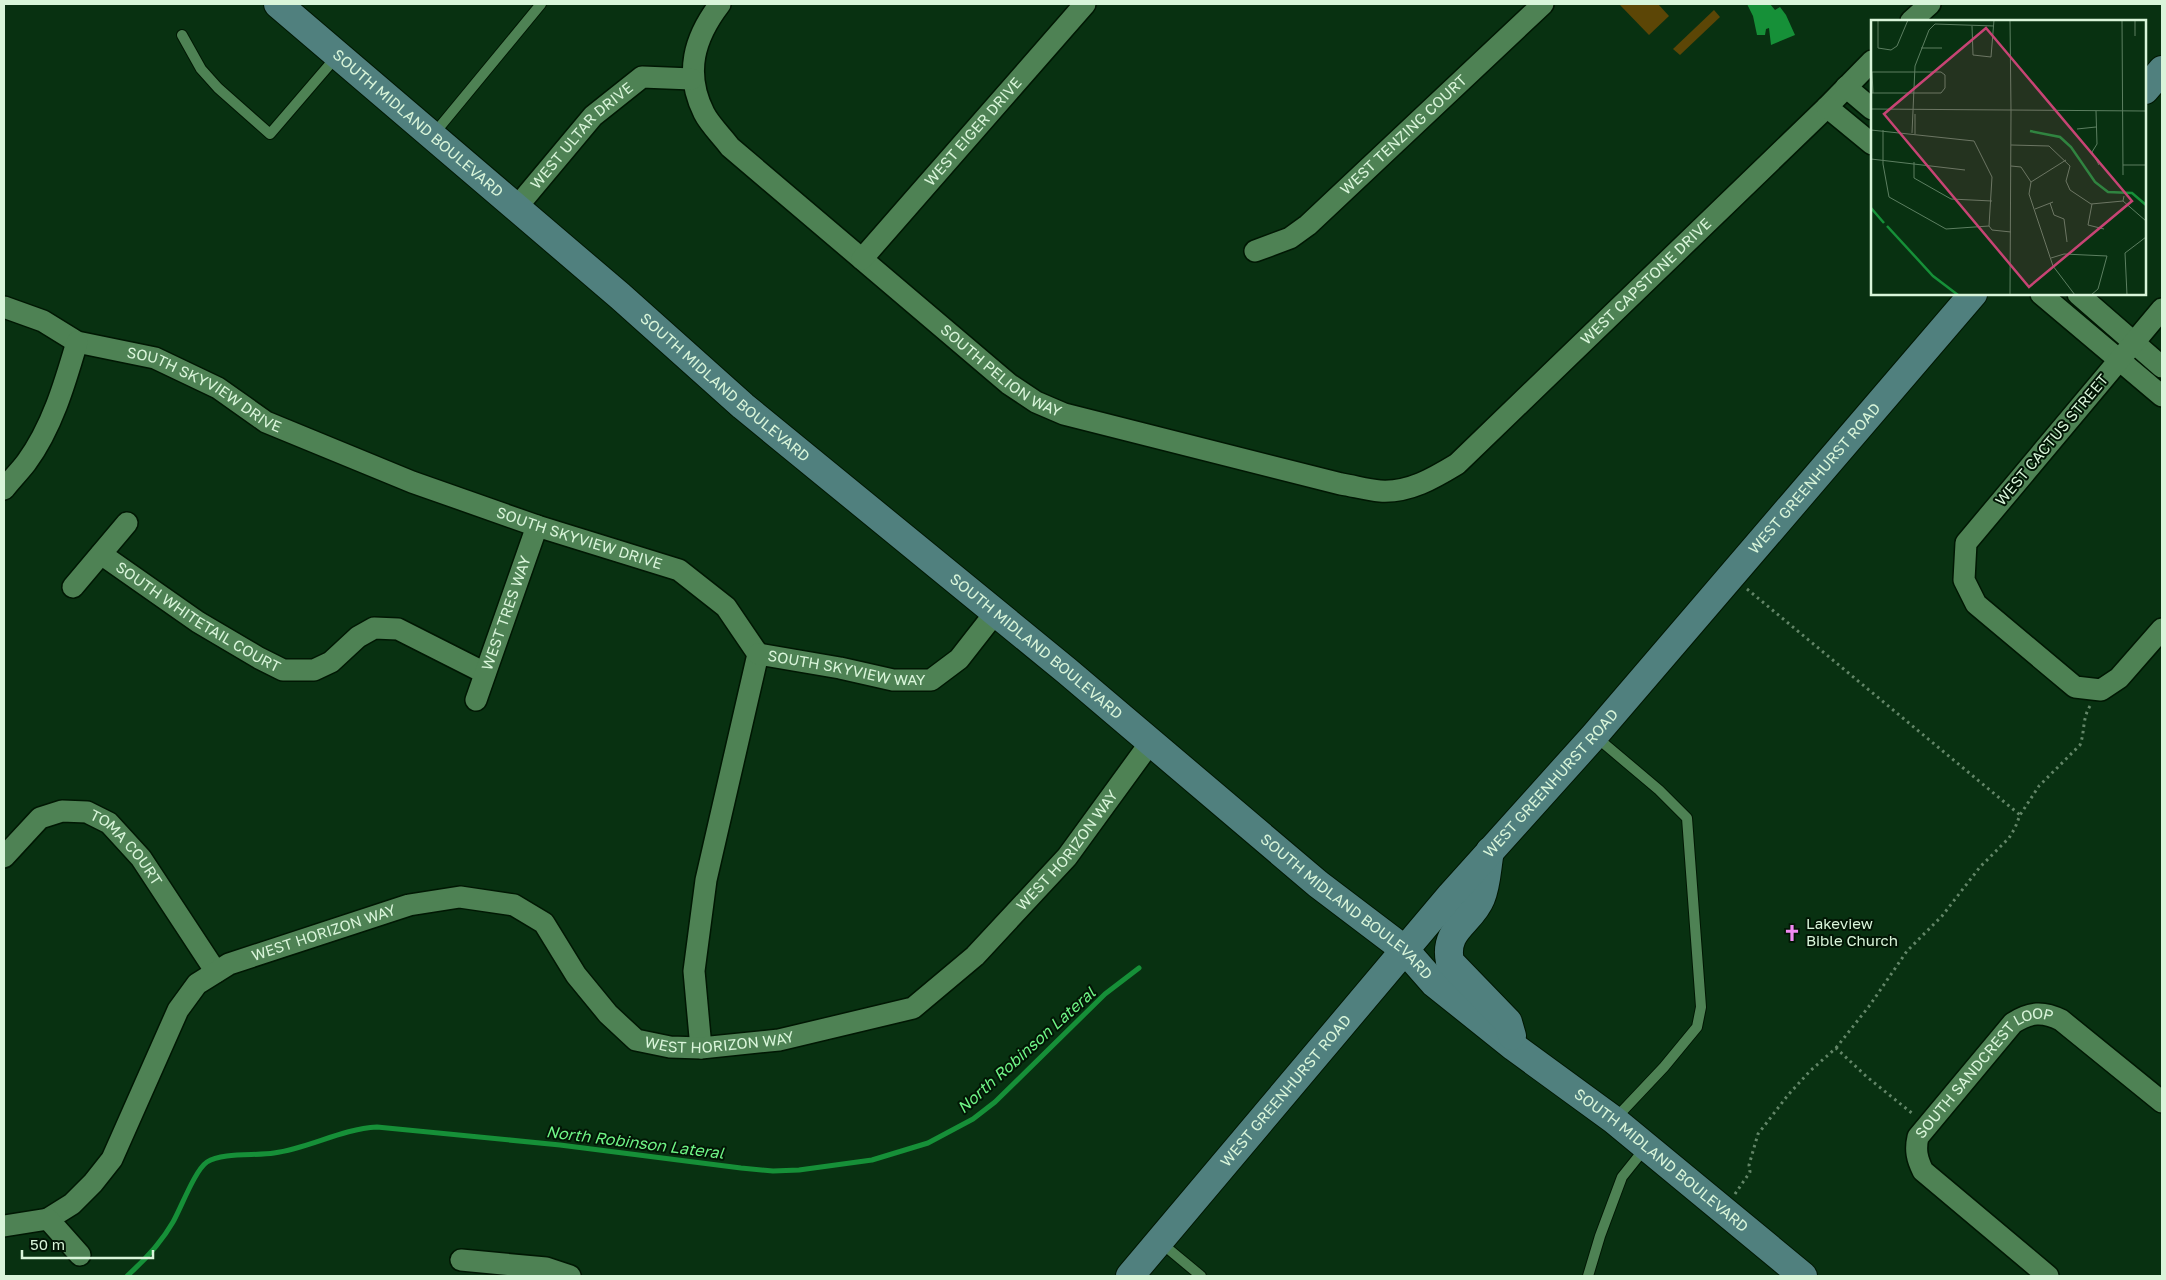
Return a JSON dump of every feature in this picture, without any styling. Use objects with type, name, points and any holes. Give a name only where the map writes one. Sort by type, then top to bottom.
[{"type":"main road","name":"SOUTH MIDLAND BOULEVARD","points":[[278,4],[620,296],[743,406],[1067,671],[1318,884],[1405,950],[1434,983],[1514,1047],[1614,1120],[1804,1276]]},
{"type":"main road","points":[[2146,89],[2162,70]]},
{"type":"main road","name":"WEST GREENHURST ROAD","points":[[1130,1276],[1405,950],[1490,851],[1594,736],[1971,295]]},
{"type":"main road","points":[[1490,851],[1481,899],[1453,936],[1447,950],[1450,962],[1508,1022],[1514,1047]]},
{"type":"street","points":[[692,79],[696,42],[709,18],[720,4]]},
{"type":"street","name":"WEST EIGER DRIVE","points":[[862,259],[1085,4]]},
{"type":"street","name":"WEST TENZING COURT","points":[[1255,251],[1290,238],[1308,225],[1543,4]]},
{"type":"street","points":[[1912,20],[1930,4]]},
{"type":"street","name":"WEST CAPSTONE DRIVE","points":[[1410,488],[1435,478],[1457,464],[1827,107],[1871,62]]},
{"type":"street","name":"WEST ULTAR DRIVE","points":[[516,208],[593,116],[642,76],[692,79]]},
{"type":"street","name":"SOUTH PELION WAY","points":[[692,79],[704,113],[730,147],[1009,384],[1036,402],[1064,414],[1341,484],[1381,491],[1410,488]]},
{"type":"street","points":[[1846,87],[1871,108]]},
{"type":"street","points":[[1827,107],[1871,143]]},
{"type":"street","points":[[2041,295],[2162,396]]},
{"type":"street","points":[[2079,295],[2162,367]]},
{"type":"street","name":"SOUTH SKYVIEW DRIVE","points":[[4,307],[43,321],[77,342],[155,358],[218,388],[266,422],[412,482],[537,526],[679,570],[726,607],[758,654]]},
{"type":"street","name":"WEST CACTUS STREET","points":[[2100,690],[2075,687],[1976,604],[1964,580],[1966,543],[2162,309]]},
{"type":"street","points":[[4,489],[27,462],[45,431],[69,369],[77,342]]},
{"type":"street","name":"SOUTH WHITETAIL COURT","points":[[73,587],[128,523]]},
{"type":"street","name":"WEST TRES WAY","points":[[476,700],[537,526]]},
{"type":"street","name":"SOUTH WHITETAIL COURT","points":[[101,554],[198,622],[283,670],[314,670],[331,662],[358,637],[374,628],[398,629],[486,673]]},
{"type":"street","name":"SOUTH SKYVIEW WAY","points":[[758,654],[840,668],[893,680],[931,680],[959,659],[995,612]]},
{"type":"street","points":[[2100,690],[2119,678],[2162,629]]},
{"type":"street","points":[[701,1048],[694,971],[706,880],[758,654]]},
{"type":"street","name":"WEST HORIZON WAY","points":[[4,1226],[48,1218],[72,1204],[93,1183],[112,1160],[178,1010],[197,984],[229,964],[408,905],[460,897],[514,905],[544,923],[576,975],[608,1014],[636,1040],[670,1047],[701,1048],[778,1040],[913,1008],[975,956],[1067,857],[1150,743]]},
{"type":"street","name":"TOMA COURT","points":[[4,857],[40,818],[62,811],[87,812],[109,823],[141,858],[216,972]]},
{"type":"street","name":"SOUTH SANDCREST LOOP","points":[[2048,1276],[1923,1171],[1918,1160],[1916,1148],[1918,1137],[1926,1125],[2013,1023],[2029,1015],[2040,1013],[2050,1014],[2061,1020],[2162,1102]]},
{"type":"street","points":[[48,1218],[80,1255]]},
{"type":"street","points":[[461,1260],[546,1268],[570,1276]]},
{"type":"lane","points":[[432,136],[541,4]]},
{"type":"lane","points":[[182,35],[201,69],[218,88],[270,134],[338,56]]},
{"type":"lane","points":[[1594,736],[1660,790],[1687,818],[1701,1007],[1697,1027],[1664,1067],[1614,1120]]},
{"type":"lane","points":[[1588,1276],[1600,1236],[1622,1177],[1646,1146]]},
{"type":"lane","points":[[1159,1242],[1201,1276]]},
{"type":"path","points":[[1731,576],[2020,815]]},
{"type":"path","points":[[1722,1210],[1744,1183],[1750,1172],[1749,1165],[1758,1134],[1799,1083],[1836,1048],[1870,1005],[1907,951],[1942,916],[1980,867],[2009,838],[2020,815],[2039,786],[2080,745],[2085,714],[2100,690]]},
{"type":"path","points":[[1836,1048],[1866,1077],[1926,1125]]},
{"type":"shaded area","points":[[1619,4],[1658,4],[1669,16],[1649,35]]},
{"type":"shaded area","points":[[1747,4],[1770,4],[1775,10],[1780,7],[1786,15],[1795,35],[1771,45],[1769,28],[1766,29],[1765,35],[1757,35],[1753,16]]},
{"type":"shaded area","points":[[1714,10],[1720,17],[1680,55],[1673,49]]},
{"type":"waterway","name":"North Robinson Lateral","points":[[127,1276],[163,1237],[173,1222],[202,1166],[207,1162],[221,1157],[287,1151],[364,1128],[377,1127],[560,1145],[773,1171],[799,1170],[872,1160],[928,1143],[973,1119],[995,1102],[1105,994],[1139,968]]},
{"type":"place","name":"Lakeview Bible Church","points":[[1792,933]]}]
